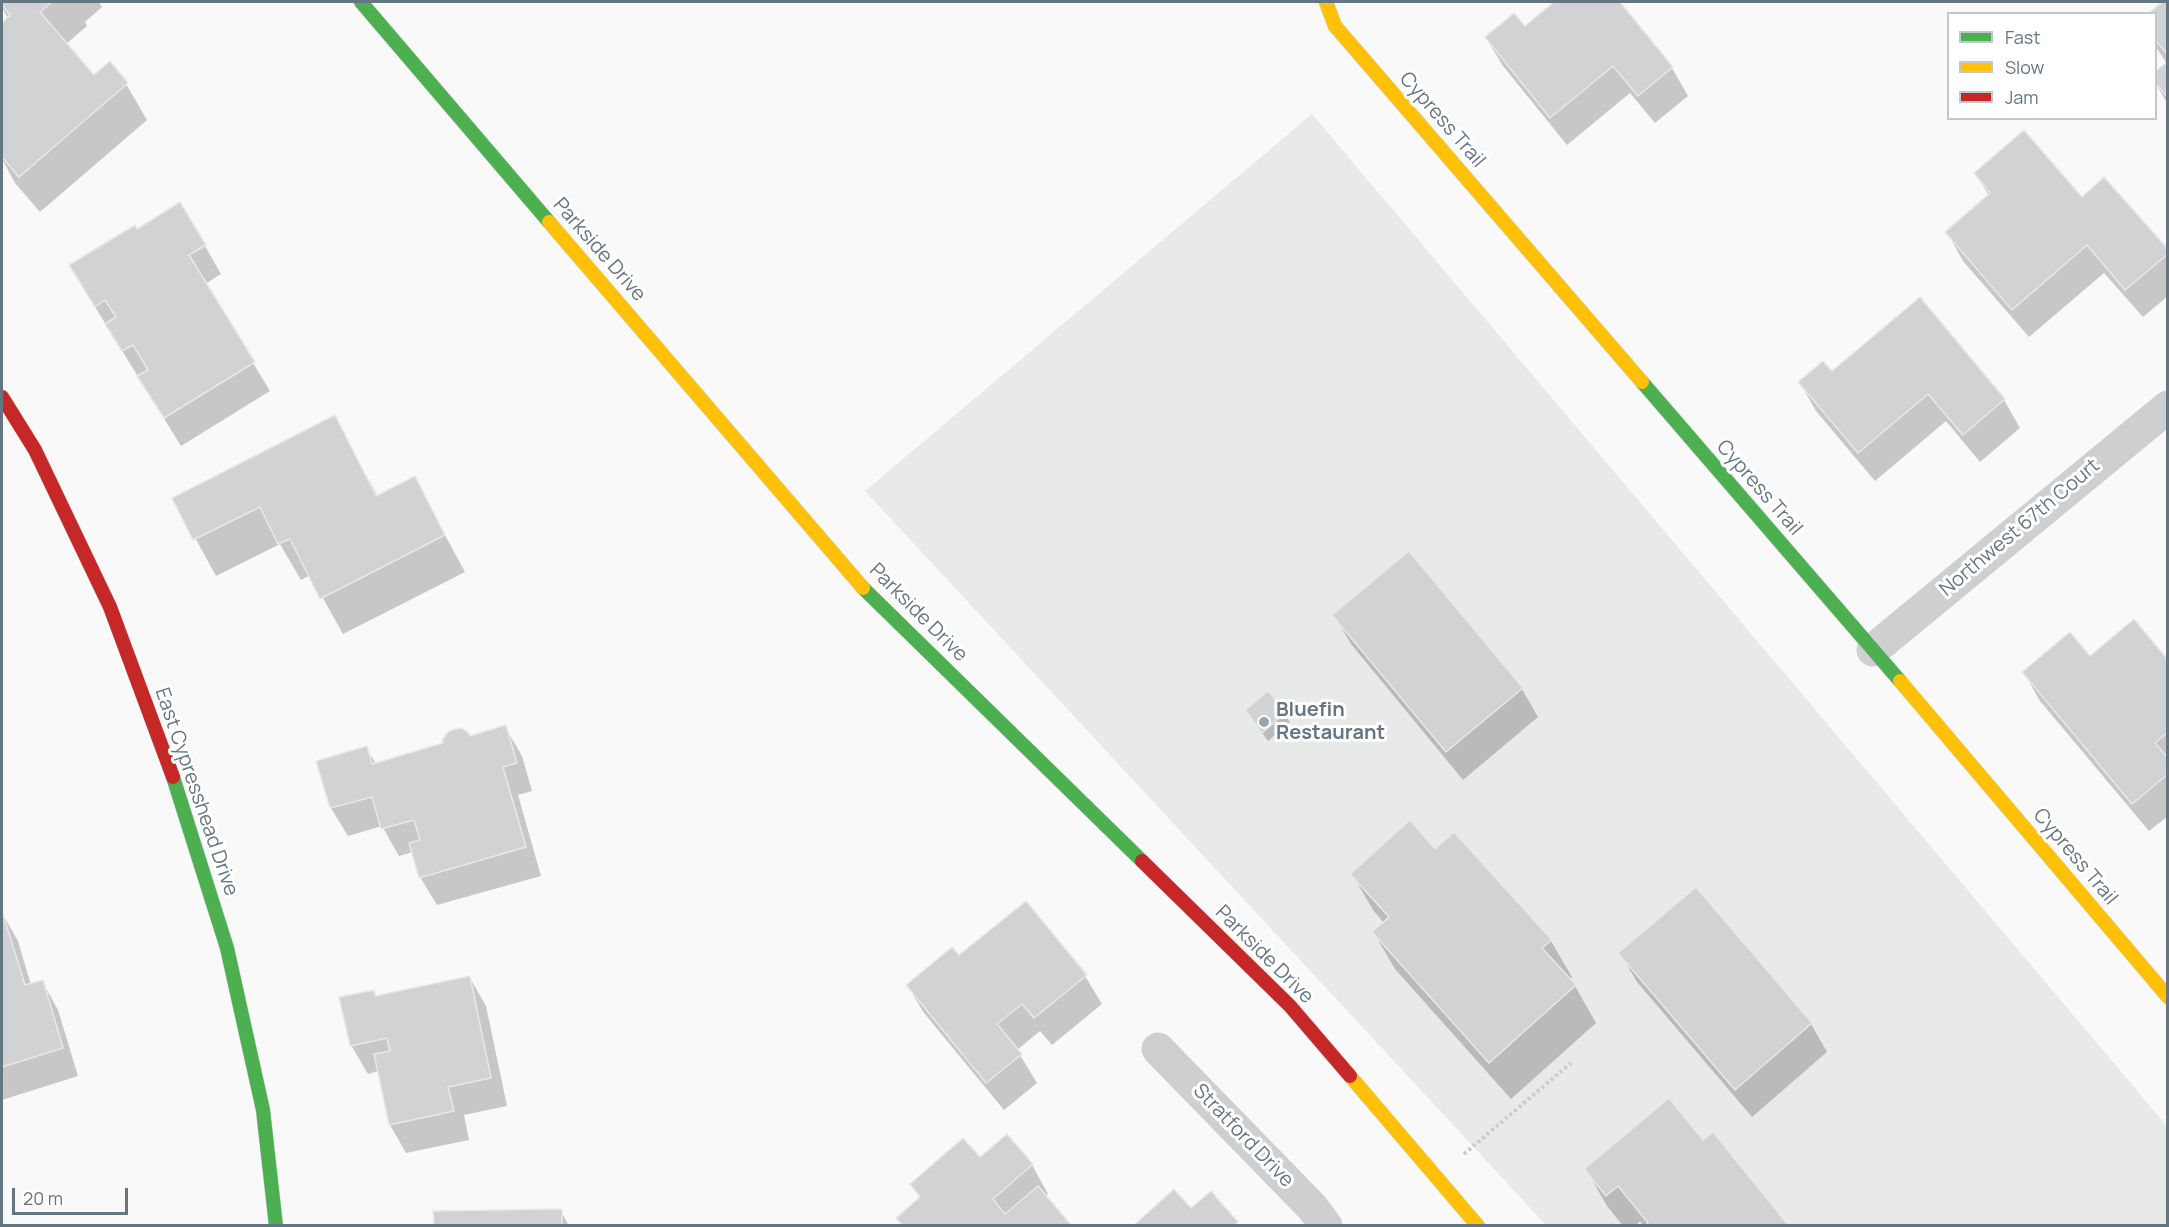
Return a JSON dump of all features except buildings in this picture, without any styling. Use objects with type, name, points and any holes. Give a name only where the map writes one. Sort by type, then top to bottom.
[{"type":"street","name":"Parkside Drive","points":[[361,2],[862,587],[1290,1006],[1478,1226]]},
{"type":"street","name":"Cypress Trail","points":[[1326,2],[1335,26],[1873,650],[2168,997]]},
{"type":"street","name":"East Cypresshead Drive","points":[[2,397],[35,450],[110,607],[173,778],[227,948],[263,1110],[276,1226]]},
{"type":"street","name":"Northwest 67th Court","points":[[1873,650],[2168,406]]},
{"type":"street","name":"Stratford Drive","points":[[1158,1049],[1312,1207],[1326,1226]]},
{"type":"path","points":[[1437,1177],[1571,1063]]},
{"type":"shaded area","points":[[1312,114],[2167,1126],[2167,1225],[1546,1225],[865,491]]},
{"type":"traffic: fast","points":[[361,2],[549,222]]},
{"type":"traffic: fast","points":[[1642,382],[1900,681]]},
{"type":"traffic: fast","points":[[863,588],[1142,861]]},
{"type":"traffic: fast","points":[[173,777],[227,948],[263,1110],[276,1226]]},
{"type":"traffic: slow","points":[[1326,2],[1335,26],[1642,382]]},
{"type":"traffic: slow","points":[[549,222],[863,588]]},
{"type":"traffic: slow","points":[[1900,681],[2168,997]]},
{"type":"traffic: slow","points":[[1350,1076],[1478,1226]]},
{"type":"traffic: jam","points":[[2,397],[35,450],[110,607],[173,777]]},
{"type":"traffic: jam","points":[[1142,861],[1290,1006],[1350,1076]]},
{"type":"place","name":"Bluefin Restaurant","points":[[1264,722]]}]
